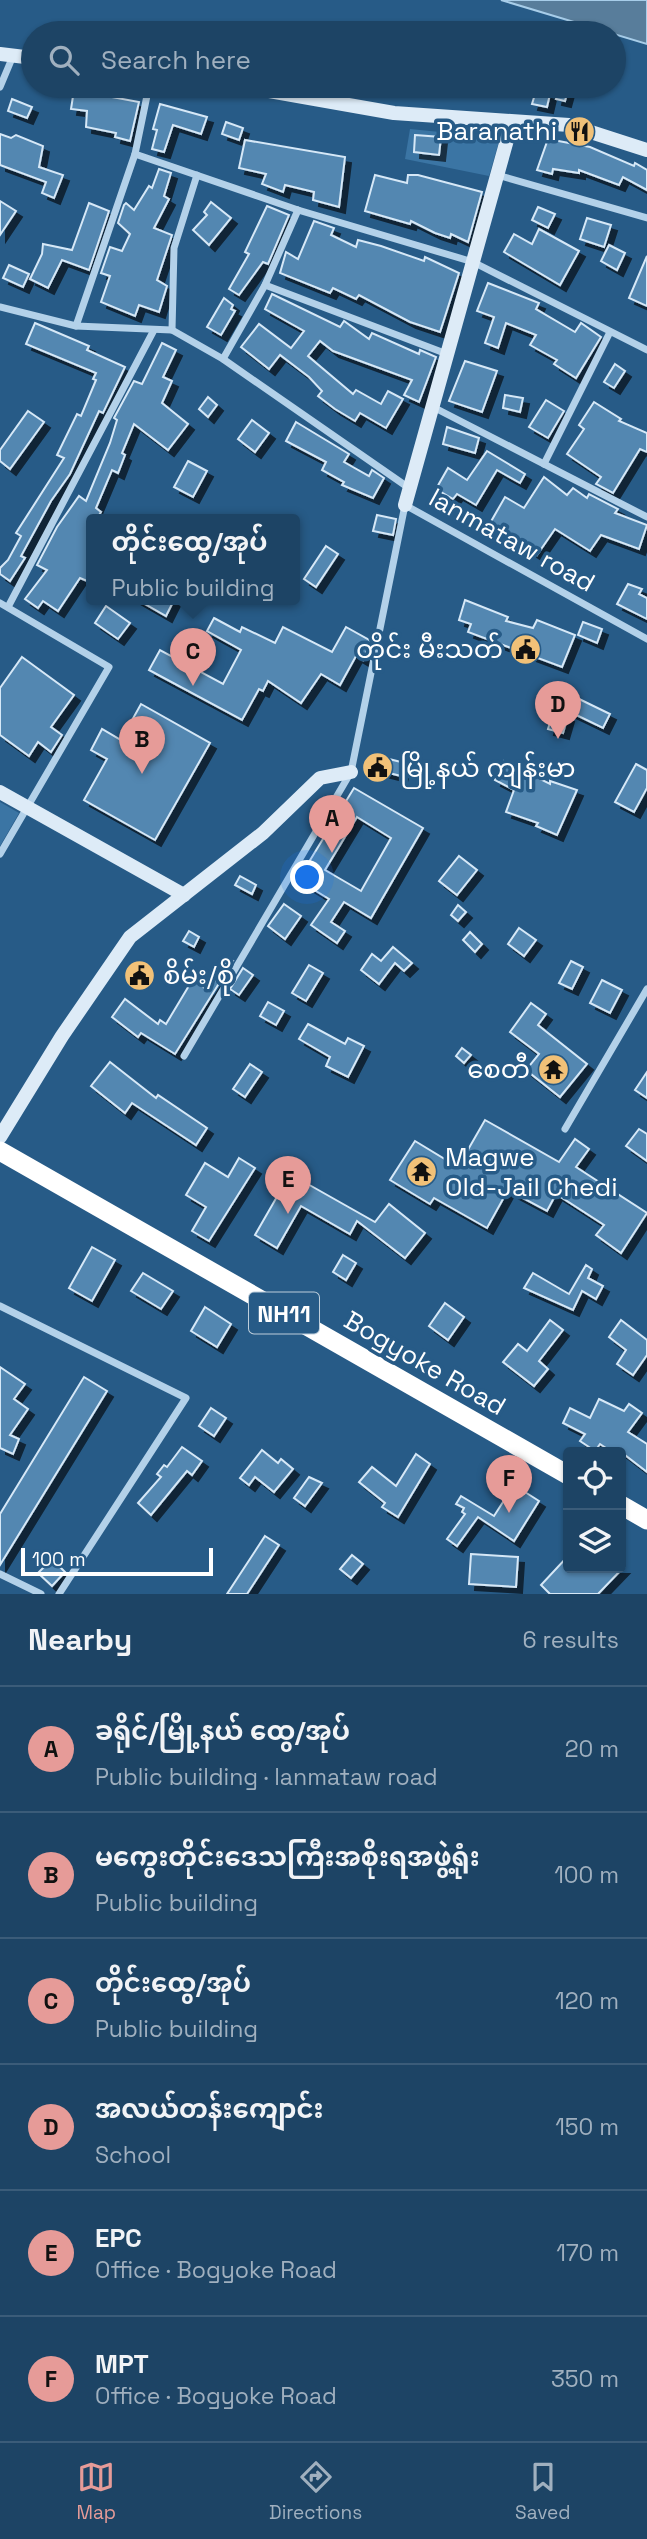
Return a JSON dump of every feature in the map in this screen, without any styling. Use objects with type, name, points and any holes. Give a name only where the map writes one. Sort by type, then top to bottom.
[{"type":"highway","name":"Bogyoke Road","points":[[0,1151],[563,1472]]},
{"type":"highway","points":[[626,1508],[647,1520]]},
{"type":"street","points":[[0,87],[7,54]]},
{"type":"street","points":[[76,326],[135,154],[147,98]]},
{"type":"street","points":[[310,98],[394,113],[569,125],[647,150]]},
{"type":"street","points":[[405,505],[512,122]]},
{"type":"street","points":[[135,154],[298,210],[473,262],[647,350]]},
{"type":"street","points":[[172,330],[174,248],[197,175]]},
{"type":"street","points":[[497,175],[647,218]]},
{"type":"street","points":[[223,359],[265,285],[298,210]]},
{"type":"street","points":[[265,285],[447,354]]},
{"type":"street","points":[[0,307],[76,326],[172,330],[223,359],[410,488]]},
{"type":"street","points":[[8,607],[153,330]]},
{"type":"street","points":[[544,464],[610,332]]},
{"type":"street","points":[[433,407],[647,517]]},
{"type":"street","name":"lanmataw road","points":[[184,1056],[351,772],[405,505],[647,639]]},
{"type":"street","points":[[0,603],[109,667],[0,854]]},
{"type":"street","points":[[0,1137],[62,1036],[130,937],[263,833],[320,779],[351,772]]},
{"type":"street","points":[[0,792],[184,895]]},
{"type":"street","points":[[565,1129],[647,989]]},
{"type":"street","points":[[0,1306],[186,1398],[59,1594]]},
{"type":"street","points":[[0,1574],[41,1594]]},
{"type":"shaded area","points":[[501,0],[647,0],[647,44],[626,38],[626,21],[571,21]]},
{"type":"shaded area","points":[[410,129],[500,138],[489,176],[405,159]]},
{"type":"shaded area","points":[[0,802],[19,813],[0,846]]},
{"type":"building","points":[[73,98],[117,98],[139,102],[130,141],[115,137],[116,133],[86,127],[87,111],[71,109]]},
{"type":"building","points":[[534,98],[549,98],[547,107],[532,104]]},
{"type":"building","points":[[12,99],[32,107],[27,118],[8,111]]},
{"type":"building","points":[[160,104],[207,117],[201,134],[173,125],[164,152],[152,149],[157,130],[153,129]]},
{"type":"building","points":[[226,122],[243,128],[239,140],[222,134]]},
{"type":"building","points":[[0,134],[11,138],[16,135],[43,146],[39,167],[63,175],[54,198],[42,193],[46,182],[0,165]]},
{"type":"building","points":[[415,135],[441,137],[439,155],[414,152]]},
{"type":"building","points":[[548,139],[590,147],[634,166],[635,163],[647,170],[647,190],[623,177],[619,185],[579,170],[579,173],[553,169],[552,174],[537,170]]},
{"type":"building","points":[[245,140],[345,157],[339,207],[313,200],[314,192],[285,185],[283,192],[262,184],[266,174],[239,168]]},
{"type":"building","points":[[159,169],[171,173],[164,196],[169,199],[154,228],[172,235],[157,280],[167,286],[159,312],[139,305],[135,316],[101,302],[110,276],[101,273],[110,247],[122,251],[130,234],[118,223],[124,205],[126,203],[134,210],[149,186],[152,188]]},
{"type":"building","points":[[375,175],[407,183],[408,175],[418,175],[482,192],[468,242],[451,234],[450,238],[435,233],[411,221],[410,224],[365,211]]},
{"type":"building","points":[[0,201],[16,211],[0,235]]},
{"type":"building","points":[[211,202],[231,218],[209,245],[193,230],[207,215],[204,212]]},
{"type":"building","points":[[89,203],[109,211],[89,270],[62,260],[48,288],[30,279],[42,254],[43,244],[72,250]]},
{"type":"building","points":[[267,206],[289,215],[268,264],[263,262],[239,295],[229,289],[249,254],[245,252]]},
{"type":"building","points":[[538,207],[555,214],[548,228],[532,220]]},
{"type":"building","points":[[587,218],[611,225],[604,247],[580,239]]},
{"type":"building","points":[[314,221],[334,228],[331,235],[356,247],[358,240],[424,261],[425,257],[459,273],[440,332],[410,322],[359,295],[356,299],[333,288],[330,293],[280,273],[286,252],[298,259]]},
{"type":"building","points":[[539,229],[579,251],[560,285],[504,252],[514,234],[532,244]]},
{"type":"building","points":[[609,245],[625,253],[617,270],[601,261]]},
{"type":"building","points":[[647,256],[647,306],[629,298]]},
{"type":"building","points":[[9,265],[29,274],[23,287],[3,278]]},
{"type":"building","points":[[488,283],[539,303],[536,309],[575,332],[581,323],[601,337],[576,378],[554,364],[557,360],[530,345],[536,335],[506,323],[498,348],[485,343],[494,317],[477,311]]},
{"type":"building","points":[[272,294],[340,327],[344,321],[369,339],[372,333],[419,354],[420,350],[436,357],[419,402],[404,395],[412,380],[333,351],[320,341],[308,356],[353,394],[356,390],[381,404],[388,391],[403,399],[386,428],[360,413],[355,421],[335,409],[318,396],[322,391],[309,377],[280,355],[269,369],[241,347],[259,324],[291,348],[304,331],[265,309]]},
{"type":"building","points":[[224,298],[233,305],[231,309],[235,311],[221,335],[207,327]]},
{"type":"building","points":[[35,323],[89,346],[87,350],[125,367],[103,413],[99,411],[70,474],[51,501],[21,556],[25,558],[10,581],[0,574],[0,568],[8,560],[21,536],[16,533],[64,458],[57,455],[77,414],[81,416],[96,380],[93,379],[96,373],[26,344]]},
{"type":"building","points":[[162,343],[176,350],[163,377],[172,381],[162,403],[188,424],[168,450],[134,424],[122,453],[125,455],[118,473],[112,470],[96,508],[101,512],[86,514],[86,580],[80,578],[58,611],[43,601],[38,608],[25,599],[47,570],[37,565],[57,527],[79,496],[86,501],[110,443],[117,420],[114,418],[134,381],[142,384]]},
{"type":"building","points":[[465,361],[497,371],[482,412],[449,401]]},
{"type":"building","points":[[615,364],[625,371],[614,388],[604,382]]},
{"type":"building","points":[[505,395],[523,398],[520,412],[503,408]]},
{"type":"building","points":[[208,397],[217,405],[208,417],[199,409]]},
{"type":"building","points":[[546,400],[564,411],[548,438],[529,427]]},
{"type":"building","points":[[594,402],[621,419],[619,421],[647,433],[647,452],[640,449],[613,493],[596,484],[601,477],[567,454],[584,429],[579,425]]},
{"type":"building","points":[[28,411],[44,422],[10,469],[0,461],[0,450]]},
{"type":"building","points":[[252,420],[269,433],[255,452],[238,439]]},
{"type":"building","points":[[296,422],[349,454],[344,462],[369,476],[372,470],[384,478],[373,498],[342,485],[344,482],[322,470],[326,462],[286,441]]},
{"type":"building","points":[[447,427],[479,438],[475,453],[443,444]]},
{"type":"building","points":[[487,451],[525,474],[520,483],[497,470],[476,505],[457,494],[453,499],[436,489],[448,468],[467,480]]},
{"type":"building","points":[[188,461],[207,471],[193,497],[174,487]]},
{"type":"building","points":[[544,477],[567,495],[573,488],[587,498],[589,494],[618,509],[615,513],[647,525],[639,549],[601,535],[590,551],[555,529],[537,555],[489,525],[505,497],[524,508]]},
{"type":"building","points":[[377,515],[396,519],[393,535],[373,531]]},
{"type":"building","points":[[326,546],[338,554],[316,587],[304,579]]},
{"type":"building","points":[[628,584],[642,589],[639,594],[647,598],[647,619],[617,604]]},
{"type":"building","points":[[465,600],[508,617],[506,621],[533,628],[537,620],[575,635],[562,667],[468,632],[471,624],[459,620]]},
{"type":"building","points":[[147,605],[172,605],[166,616]]},
{"type":"building","points":[[106,606],[130,623],[118,639],[95,623]]},
{"type":"building","points":[[214,618],[240,632],[242,627],[275,643],[283,627],[332,652],[346,627],[371,641],[363,660],[356,656],[340,685],[321,674],[301,703],[268,681],[263,691],[259,689],[242,720],[149,670],[160,650],[223,684],[241,650],[207,631]]},
{"type":"building","points":[[583,622],[602,629],[597,643],[578,635]]},
{"type":"building","points":[[22,657],[74,695],[51,727],[62,735],[51,752],[38,742],[29,756],[0,735],[0,688]]},
{"type":"building","points":[[575,697],[610,714],[603,728],[568,711]]},
{"type":"building","points":[[141,704],[210,743],[155,840],[84,800],[107,759],[91,750],[102,729],[121,740]]},
{"type":"building","points":[[553,712],[568,716],[563,733],[548,729]]},
{"type":"building","points":[[373,755],[405,763],[401,776],[369,768]]},
{"type":"building","points":[[504,761],[550,784],[550,781],[577,790],[557,835],[536,826],[538,823],[506,812],[514,790],[495,780]]},
{"type":"building","points":[[636,764],[647,770],[647,788],[634,812],[615,802]]},
{"type":"building","points":[[354,788],[423,828],[371,918],[344,902],[331,922],[345,931],[337,943],[311,925],[329,899],[298,880]],"holes":[[[357,817],[391,838],[361,891],[325,870]]]},
{"type":"building","points":[[459,856],[477,870],[457,895],[439,881]]},
{"type":"building","points":[[240,876],[256,885],[252,894],[235,885]]},
{"type":"building","points":[[284,904],[301,916],[285,939],[268,926]]},
{"type":"building","points":[[458,905],[466,912],[458,921],[451,915]]},
{"type":"building","points":[[519,928],[536,940],[524,956],[508,944]]},
{"type":"building","points":[[189,931],[199,937],[194,947],[183,941]]},
{"type":"building","points":[[470,932],[482,944],[475,952],[463,940]]},
{"type":"building","points":[[393,947],[412,963],[404,971],[395,963],[379,984],[361,970],[372,954],[381,961]]},
{"type":"building","points":[[229,959],[233,961],[175,1054],[141,1033],[138,1037],[112,1017],[125,999],[158,1024],[160,1020],[166,1024],[193,979],[208,991]]},
{"type":"building","points":[[571,961],[583,967],[572,989],[559,983]]},
{"type":"building","points":[[309,965],[323,973],[306,1001],[292,993]]},
{"type":"building","points":[[243,968],[253,975],[239,995],[230,989]]},
{"type":"building","points":[[602,980],[622,990],[610,1013],[590,1003]]},
{"type":"building","points":[[268,1002],[284,1011],[276,1025],[260,1016]]},
{"type":"building","points":[[531,1003],[546,1014],[538,1025],[587,1064],[560,1097],[526,1070],[539,1054],[510,1032]]},
{"type":"building","points":[[308,1024],[345,1044],[348,1038],[364,1046],[348,1077],[326,1066],[330,1057],[299,1039]]},
{"type":"building","points":[[462,1048],[471,1055],[464,1063],[456,1056]]},
{"type":"building","points":[[110,1062],[156,1098],[158,1095],[207,1128],[196,1145],[132,1103],[125,1113],[91,1086]]},
{"type":"building","points":[[250,1064],[262,1072],[245,1097],[233,1089]]},
{"type":"building","points":[[647,1072],[647,1098],[635,1090]]},
{"type":"building","points":[[485,1120],[559,1162],[575,1139],[589,1149],[576,1167],[647,1213],[621,1253],[596,1235],[604,1225],[556,1194],[547,1211],[508,1190],[487,1228],[434,1198],[430,1204],[390,1180],[415,1141],[458,1167]]},
{"type":"building","points":[[639,1129],[647,1134],[647,1161],[626,1146]]},
{"type":"building","points":[[239,1158],[255,1168],[209,1241],[192,1231],[206,1207],[186,1195],[205,1163],[228,1177]]},
{"type":"building","points":[[290,1174],[375,1222],[389,1204],[425,1233],[405,1258],[357,1221],[350,1234],[301,1206],[277,1248],[255,1235]]},
{"type":"building","points":[[92,1247],[115,1260],[92,1301],[69,1288]]},
{"type":"building","points":[[343,1255],[356,1263],[346,1280],[333,1272]]},
{"type":"building","points":[[586,1265],[592,1269],[588,1278],[603,1286],[596,1299],[582,1291],[573,1310],[524,1288],[533,1273],[569,1294]]},
{"type":"building","points":[[143,1273],[173,1291],[161,1309],[131,1291]]},
{"type":"building","points":[[445,1303],[464,1317],[448,1340],[429,1326]]},
{"type":"building","points":[[205,1307],[231,1324],[217,1347],[191,1331]]},
{"type":"building","points":[[550,1320],[563,1330],[539,1361],[548,1369],[534,1386],[503,1362],[518,1344],[527,1351]]},
{"type":"building","points":[[621,1320],[647,1340],[647,1355],[633,1375],[617,1364],[626,1350],[609,1337]]},
{"type":"building","points":[[0,1367],[25,1384],[14,1399],[28,1409],[10,1435],[19,1439],[13,1454],[0,1448]]},
{"type":"building","points":[[84,1377],[107,1391],[0,1565],[0,1514]]},
{"type":"building","points":[[599,1399],[624,1411],[629,1404],[642,1413],[628,1432],[647,1444],[647,1472],[626,1456],[626,1447],[604,1447],[600,1444],[598,1447],[589,1447],[580,1441],[585,1434],[563,1423],[570,1408],[590,1418]]},
{"type":"building","points":[[211,1408],[226,1418],[214,1436],[199,1426]]},
{"type":"building","points":[[182,1447],[202,1461],[192,1475],[187,1471],[151,1515],[138,1503],[161,1477],[157,1474],[164,1465],[167,1467]]},
{"type":"building","points":[[262,1450],[278,1463],[281,1459],[293,1469],[274,1492],[255,1477],[249,1485],[240,1478]]},
{"type":"building","points":[[416,1454],[430,1464],[398,1517],[382,1507],[385,1503],[359,1482],[372,1467],[396,1486]]},
{"type":"building","points":[[309,1477],[322,1483],[305,1506],[294,1498]]},
{"type":"building","points":[[514,1485],[539,1501],[514,1541],[478,1517],[457,1546],[447,1539],[465,1514],[462,1512],[464,1508],[456,1504],[461,1496],[494,1516]]},
{"type":"building","points":[[265,1536],[279,1545],[247,1594],[227,1594]]},
{"type":"building","points":[[471,1554],[518,1557],[516,1587],[469,1584]]},
{"type":"building","points":[[352,1555],[363,1564],[351,1578],[340,1569]]},
{"type":"building","points":[[52,1559],[65,1572],[52,1586],[38,1573]]},
{"type":"building","points":[[563,1561],[563,1573],[618,1573],[598,1594],[550,1594],[541,1585]]},
{"type":"place","name":"Baranathi","points":[[580,131]]},
{"type":"place","name":"တိုင်း မီးသတ်","points":[[526,649]]},
{"type":"place","name":"တိုင်းထွေ/အုပ်","points":[[193,686]]},
{"type":"place","name":"အလယ်တန်းကျောင်း","points":[[558,739]]},
{"type":"place","name":"မြို့နယ် ကျန်းမာ","points":[[377,768]]},
{"type":"place","name":"မကွေးတိုင်းဒေသကြီးအစိုးရအဖွဲ့ရုံး","points":[[142,774]]},
{"type":"place","name":"ခရိုင်/မြို့နယ် ထွေ/အုပ်","points":[[332,853]]},
{"type":"place","name":"စိမ်း/စို","points":[[140,975]]},
{"type":"place","name":"စေတီ","points":[[553,1069]]},
{"type":"place","name":"Magwe Old-Jail Chedi","points":[[422,1172]]},
{"type":"place","name":"EPC","points":[[288,1214]]},
{"type":"place","name":"MPT","points":[[509,1513]]}]
